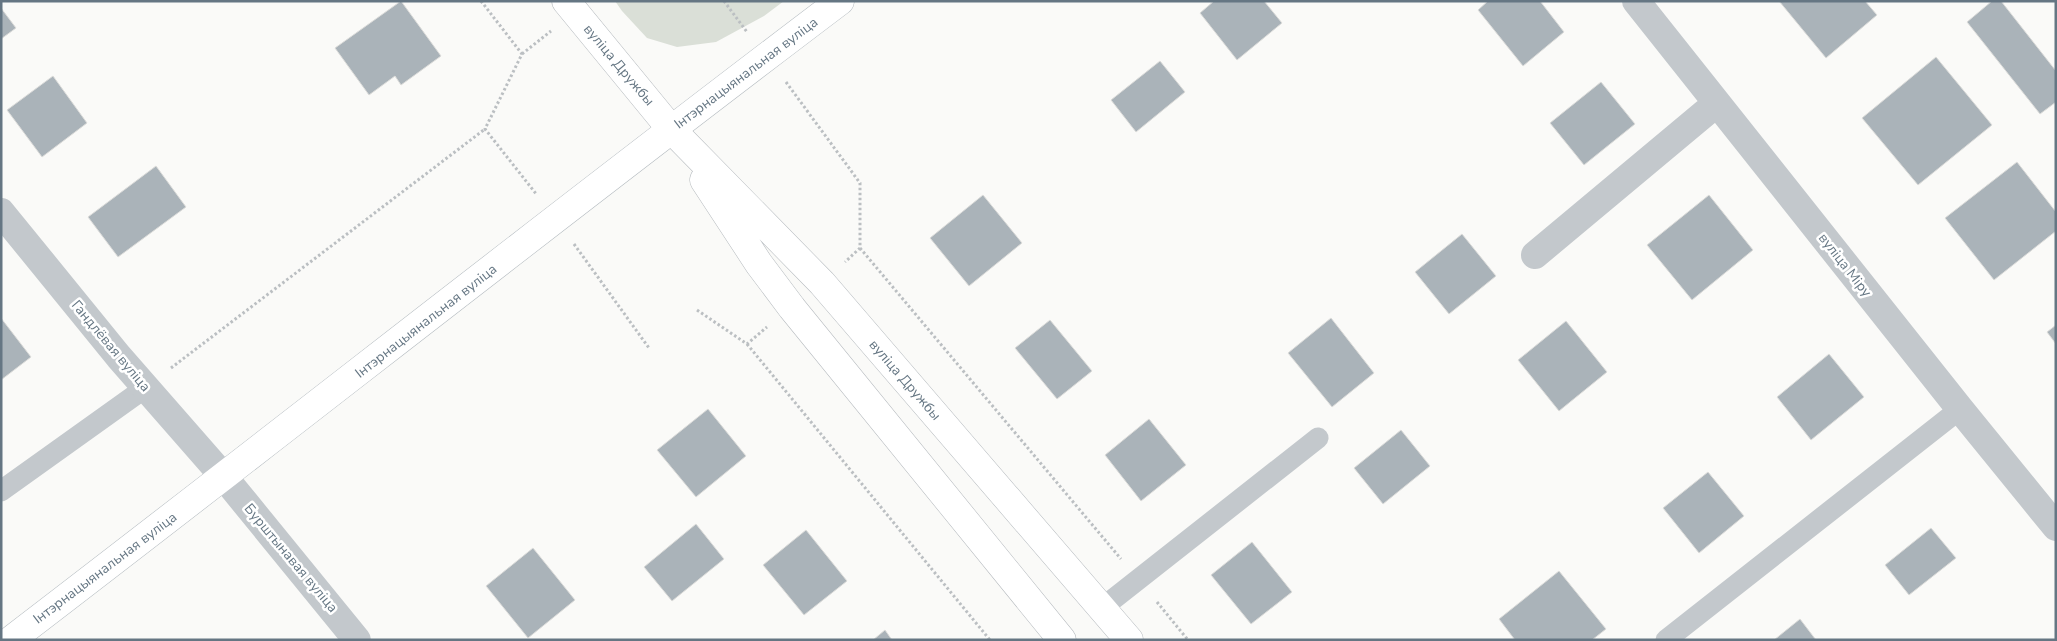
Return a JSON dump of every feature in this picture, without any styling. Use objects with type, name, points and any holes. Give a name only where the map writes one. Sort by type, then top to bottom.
[{"type":"main road","name":"вуліца Дружбы","points":[[566,1],[671,129],[822,283],[1130,640]]},
{"type":"main road","name":"Інтэрнацыянальная вуліца","points":[[11,640],[224,478],[671,129],[840,1]]},
{"type":"main road","name":"вуліца Дружбы","points":[[671,129],[759,264],[792,308],[1062,640]]},
{"type":"street","name":"вуліца Міру","points":[[1636,1],[2056,527]]},
{"type":"street","points":[[1535,255],[1716,103]]},
{"type":"street","name":"Гандлёвая вуліца","points":[[1,212],[145,388],[224,478]]},
{"type":"street","name":"Бурштынавая вуліца","points":[[224,478],[358,640]]},
{"type":"lane","points":[[1,492],[145,388]]},
{"type":"lane","points":[[1666,640],[1960,409]]},
{"type":"lane","points":[[1102,608],[1318,438]]},
{"type":"path","points":[[145,388],[485,129],[522,54],[482,1]]},
{"type":"path","points":[[724,1],[794,91],[860,183],[860,248],[1188,640]]},
{"type":"path","points":[[485,129],[556,220],[649,348]]},
{"type":"path","points":[[822,283],[860,248]]},
{"type":"path","points":[[747,344],[792,308]]},
{"type":"path","points":[[697,310],[747,344],[990,640]]},
{"type":"shaded area","points":[[615,1],[784,1],[764,16],[716,42],[677,47],[647,38]]},
{"type":"building","points":[[401,1],[441,56],[401,85],[395,76],[369,95],[335,48]]},
{"type":"building","points":[[1214,1],[1264,1],[1282,23],[1237,60],[1200,13]]},
{"type":"building","points":[[1488,1],[1540,1],[1564,32],[1523,66],[1478,10]]},
{"type":"building","points":[[1779,1],[1865,1],[1877,15],[1826,58]]},
{"type":"building","points":[[1992,1],[2001,1],[2056,71],[2056,102],[2040,114],[1967,22]]},
{"type":"building","points":[[1,8],[16,28],[1,39]]},
{"type":"building","points":[[1936,57],[1992,125],[1918,185],[1862,118]]},
{"type":"building","points":[[1160,61],[1185,92],[1136,132],[1111,100]]},
{"type":"building","points":[[53,76],[87,123],[42,157],[7,110]]},
{"type":"building","points":[[1601,82],[1635,124],[1584,165],[1550,123]]},
{"type":"building","points":[[2017,162],[2056,212],[2056,231],[1994,280],[1945,218]]},
{"type":"building","points":[[156,166],[186,207],[118,257],[88,217]]},
{"type":"building","points":[[983,195],[1022,243],[969,286],[930,238]]},
{"type":"building","points":[[1709,195],[1753,250],[1692,300],[1647,245]]},
{"type":"building","points":[[1462,234],[1496,276],[1449,314],[1415,272]]},
{"type":"building","points":[[1,318],[31,357],[1,380]]},
{"type":"building","points":[[1331,318],[1374,373],[1332,407],[1288,353]]},
{"type":"building","points":[[1050,320],[1092,371],[1057,399],[1015,348]]},
{"type":"building","points":[[1566,321],[1607,372],[1559,411],[1518,360]]},
{"type":"building","points":[[2056,325],[2056,344],[2047,332]]},
{"type":"building","points":[[1829,354],[1864,397],[1811,440],[1777,397]]},
{"type":"building","points":[[708,409],[746,456],[696,497],[657,450]]},
{"type":"building","points":[[1149,419],[1186,465],[1141,501],[1105,455]]},
{"type":"building","points":[[1401,430],[1430,466],[1383,504],[1354,468]]},
{"type":"building","points":[[1708,472],[1744,516],[1699,553],[1663,508]]},
{"type":"building","points":[[696,524],[724,559],[672,601],[644,567]]},
{"type":"building","points":[[1931,528],[1956,558],[1909,595],[1885,565]]},
{"type":"building","points":[[806,530],[847,581],[804,615],[763,565]]},
{"type":"building","points":[[1252,542],[1292,592],[1251,624],[1211,575]]},
{"type":"building","points":[[533,548],[575,600],[528,638],[486,586]]},
{"type":"building","points":[[1559,571],[1606,629],[1592,640],[1515,640],[1499,619]]},
{"type":"building","points":[[1800,619],[1816,640],[1774,640]]},
{"type":"building","points":[[885,630],[892,640],[873,640]]}]
